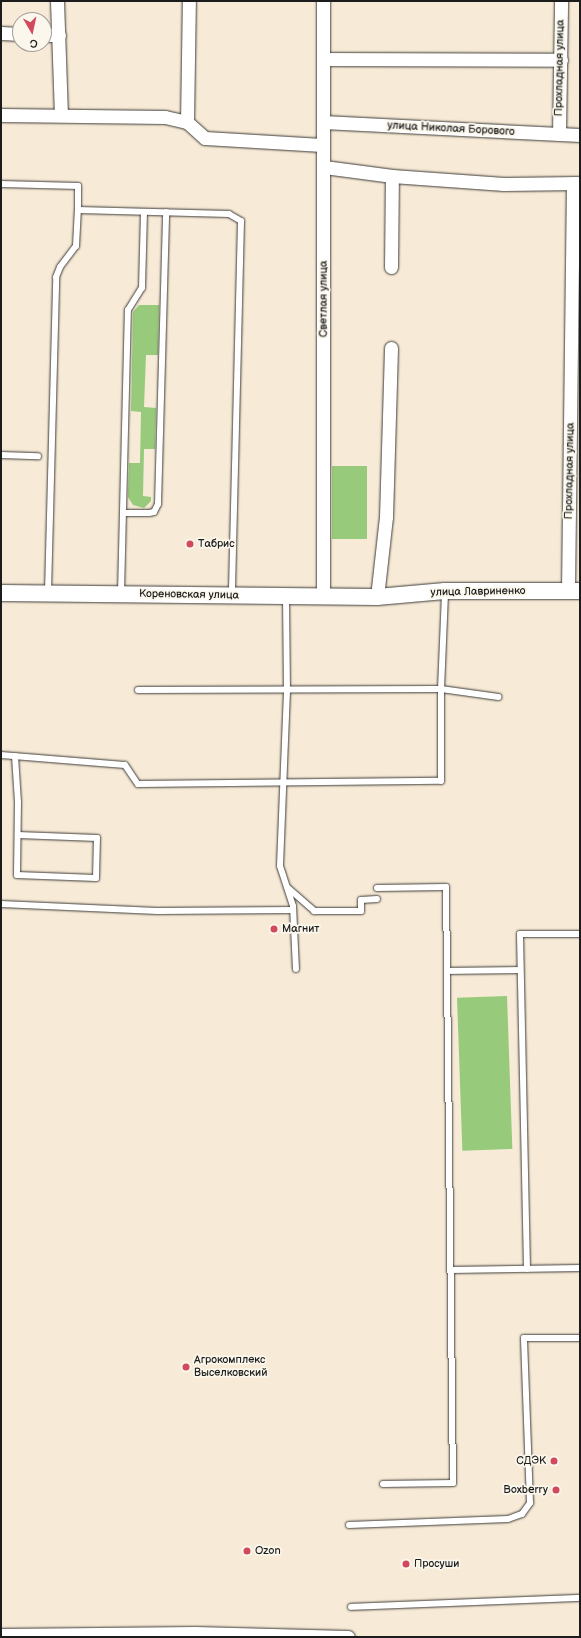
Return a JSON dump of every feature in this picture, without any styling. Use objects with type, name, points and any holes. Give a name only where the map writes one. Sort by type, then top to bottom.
[{"type":"street","points":[[57,1],[61,115]]},
{"type":"street","points":[[187,122],[189,1]]},
{"type":"street","name":"Светлая улица","points":[[322,597],[324,167],[322,145],[323,1]]},
{"type":"street","name":"Прохладная улица","points":[[559,134],[561,1]]},
{"type":"street","points":[[1,34],[12,34]]},
{"type":"street","points":[[52,35],[59,35]]},
{"type":"street","points":[[323,59],[561,60]]},
{"type":"street","points":[[1,115],[165,117],[187,122],[205,138],[322,145]]},
{"type":"street","name":"улица Николая Борового","points":[[323,122],[580,135]]},
{"type":"street","points":[[324,167],[392,176],[504,184],[576,183]]},
{"type":"street","points":[[391,267],[392,176]]},
{"type":"street","name":"Прохладная улица","points":[[574,591],[576,183]]},
{"type":"street","points":[[377,598],[386,517],[391,348]]},
{"type":"street","name":"улица Лавриненко","points":[[377,598],[445,591],[574,591]]},
{"type":"street","name":"Кореновская улица","points":[[1,593],[377,598]]},
{"type":"street","points":[[1,1635],[195,1633],[348,1637]]},
{"type":"lane","points":[[1,184],[78,186],[76,246],[60,266],[56,277],[48,594]]},
{"type":"lane","points":[[78,210],[229,214],[236,216],[242,226],[232,596]]},
{"type":"lane","points":[[121,594],[128,310],[142,288],[144,212]]},
{"type":"lane","points":[[123,513],[154,512],[158,504],[166,212]]},
{"type":"lane","points":[[1,455],[38,456]]},
{"type":"lane","points":[[1,755],[125,765],[138,784],[441,781],[441,689],[445,591]]},
{"type":"lane","points":[[286,596],[287,690],[280,866],[293,910],[296,969]]},
{"type":"lane","points":[[138,690],[441,689],[498,697]]},
{"type":"lane","points":[[15,756],[18,875],[96,878],[97,838],[18,835]]},
{"type":"lane","points":[[287,887],[314,911],[361,911],[361,900],[377,899]]},
{"type":"lane","points":[[376,888],[446,888],[453,1483],[384,1484]]},
{"type":"lane","points":[[1,904],[157,911],[293,910]]},
{"type":"lane","points":[[527,1269],[520,934],[580,934]]},
{"type":"lane","points":[[447,971],[520,970]]},
{"type":"lane","points":[[451,1270],[580,1268]]},
{"type":"lane","points":[[349,1525],[508,1519],[522,1514],[530,1503],[524,1338],[580,1338]]},
{"type":"lane","points":[[351,1607],[580,1598]]},
{"type":"green space","points":[[139,305],[159,305],[158,355],[146,355],[144,407],[156,408],[155,449],[144,449],[143,496],[151,497],[151,501],[144,508],[133,505],[128,497],[129,463],[140,463],[141,412],[131,411],[133,312]]},
{"type":"green space","points":[[332,466],[367,466],[367,539],[332,539]]},
{"type":"green space","points":[[507,996],[512,1149],[462,1151],[457,998]]},
{"type":"place","name":"Табрис","points":[[190,544]]},
{"type":"place","name":"Магнит","points":[[274,929]]},
{"type":"place","name":"Агрокомплекс Выселковский","points":[[186,1367]]},
{"type":"place","name":"СДЭК","points":[[554,1461]]},
{"type":"place","name":"Boxberry","points":[[556,1490]]},
{"type":"place","name":"Ozon","points":[[247,1551]]},
{"type":"place","name":"Просуши","points":[[406,1564]]}]
